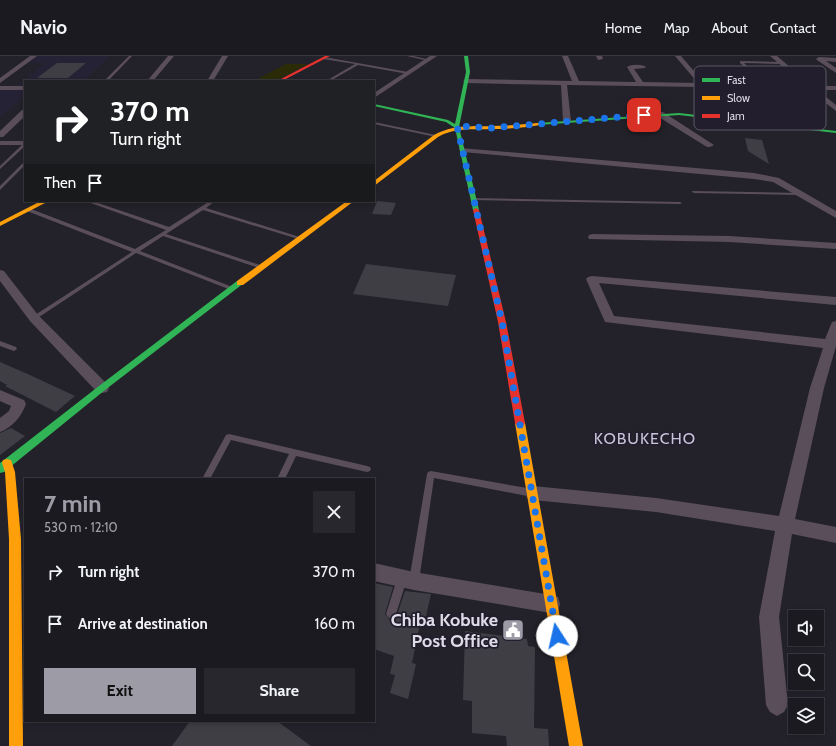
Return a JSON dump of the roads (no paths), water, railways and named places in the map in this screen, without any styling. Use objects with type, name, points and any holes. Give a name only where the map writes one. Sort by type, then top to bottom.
[{"type":"street","points":[[0,81],[34,56]]},
{"type":"street","points":[[151,80],[171,56]]},
{"type":"street","points":[[211,80],[226,56]]},
{"type":"street","points":[[466,56],[468,72],[457,126],[502,322],[576,746]]},
{"type":"street","points":[[565,56],[577,84]]},
{"type":"street","points":[[678,56],[694,76]]},
{"type":"street","points":[[772,56],[784,66]]},
{"type":"street","points":[[281,80],[326,57]]},
{"type":"street","points":[[375,95],[432,58]]},
{"type":"street","points":[[836,60],[819,59],[836,71]]},
{"type":"street","points":[[641,85],[630,67],[643,67]]},
{"type":"street","points":[[466,81],[694,86]]},
{"type":"street","points":[[564,83],[567,121]]},
{"type":"street","points":[[0,88],[24,88]]},
{"type":"street","points":[[826,88],[836,88]]},
{"type":"street","points":[[827,102],[836,109]]},
{"type":"street","points":[[375,105],[448,121],[457,126],[482,128],[660,114],[694,114]]},
{"type":"street","points":[[0,134],[24,113]]},
{"type":"street","points":[[660,114],[710,144]]},
{"type":"street","points":[[376,181],[436,136],[457,126]]},
{"type":"street","points":[[820,130],[836,132]]},
{"type":"street","points":[[0,143],[24,144]]},
{"type":"street","points":[[463,150],[754,176],[776,180],[836,215]]},
{"type":"street","points":[[0,224],[44,202]]},
{"type":"street","points":[[16,746],[14,539],[10,472],[3,466],[102,388],[348,202]]},
{"type":"street","points":[[593,237],[729,239],[836,246]]},
{"type":"street","points":[[0,273],[34,318],[102,388]]},
{"type":"street","points":[[830,344],[609,319],[592,279],[836,302]]},
{"type":"street","points":[[777,705],[769,617],[786,525],[817,388],[836,325]]},
{"type":"street","points":[[0,395],[19,404],[15,414],[0,426]]},
{"type":"street","points":[[533,493],[656,505],[786,525],[836,535]]},
{"type":"street","points":[[375,572],[408,580],[551,604]]},
{"type":"lane","points":[[107,80],[131,56]]},
{"type":"lane","points":[[408,56],[432,58]]},
{"type":"lane","points":[[326,57],[408,74]]},
{"type":"lane","points":[[745,66],[741,62],[780,63]]},
{"type":"lane","points":[[330,80],[358,64]]},
{"type":"lane","points":[[375,123],[436,136]]},
{"type":"lane","points":[[0,168],[24,145]]},
{"type":"lane","points":[[0,189],[24,164]]},
{"type":"lane","points":[[694,192],[800,194]]},
{"type":"lane","points":[[474,199],[680,203]]},
{"type":"lane","points":[[90,202],[169,229]]},
{"type":"lane","points":[[34,318],[211,202]]},
{"type":"lane","points":[[202,208],[300,238]]},
{"type":"lane","points":[[29,210],[233,289]]},
{"type":"lane","points":[[162,234],[262,267]]},
{"type":"lane","points":[[0,343],[14,349]]},
{"type":"lane","points":[[207,478],[229,437],[367,469]]},
{"type":"lane","points":[[281,478],[294,452]]},
{"type":"lane","points":[[391,614],[408,580],[432,474],[533,493]]},
{"type":"lane","points":[[14,539],[24,530]]},
{"type":"place","name":"Chiba Kobuke Post Office","points":[[513,630]]},
{"type":"district","name":"KOBUKECHO","points":[[645,438]]}]
